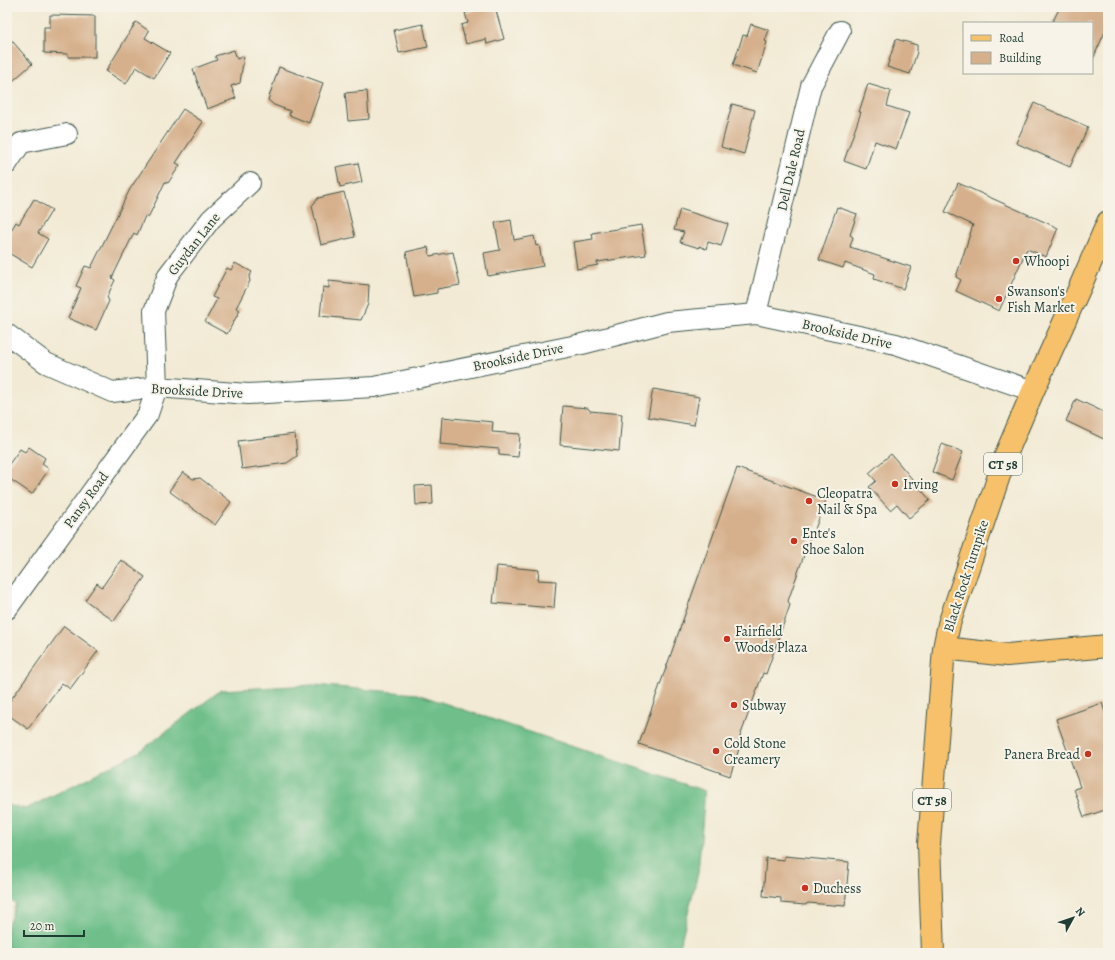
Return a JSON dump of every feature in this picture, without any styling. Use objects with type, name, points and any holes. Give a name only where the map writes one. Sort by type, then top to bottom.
[{"type":"main road","name":"Black Rock Turnpike","points":[[933,953],[929,844],[944,648],[949,624],[1007,452],[1108,222]]},
{"type":"main road","points":[[944,648],[1007,655],[1108,646]]},
{"type":"street","name":"Dell Dale Road","points":[[756,314],[810,86],[840,31]]},
{"type":"street","points":[[7,164],[22,143],[67,134]]},
{"type":"street","name":"Guydan Lane","points":[[157,387],[154,311],[168,275],[212,219],[250,184]]},
{"type":"street","name":"Brookside Drive","points":[[7,334],[46,364],[112,392],[157,387],[248,394],[374,387],[582,344],[667,322],[756,314],[896,344],[1033,391]]},
{"type":"street","name":"Pansy Road","points":[[7,609],[148,414],[157,387]]},
{"type":"green space","points":[[313,685],[417,694],[705,791],[698,873],[677,953],[7,953],[7,927],[16,904],[7,898],[7,805],[26,809],[139,752],[221,690]]},
{"type":"building","points":[[486,7],[495,7],[504,39],[487,44],[486,39],[466,44],[461,25],[468,23],[465,13]]},
{"type":"building","points":[[1060,7],[1108,7],[1108,25],[1093,59],[1093,22],[1052,22]]},
{"type":"building","points":[[50,15],[95,16],[95,57],[68,57],[68,54],[44,53],[44,27],[50,27]]},
{"type":"building","points":[[136,22],[149,31],[145,38],[170,53],[154,78],[136,67],[126,84],[106,71]]},
{"type":"building","points":[[423,24],[428,47],[399,53],[394,30]]},
{"type":"building","points":[[751,24],[769,30],[765,41],[767,42],[757,73],[733,65],[743,35],[747,36]]},
{"type":"building","points":[[7,35],[32,64],[7,86]]},
{"type":"building","points":[[896,39],[917,45],[917,52],[910,74],[887,67]]},
{"type":"building","points":[[234,50],[237,59],[244,56],[240,83],[231,86],[236,98],[207,109],[193,69],[217,60],[215,56]]},
{"type":"building","points":[[279,67],[323,83],[309,123],[289,115],[290,111],[274,105],[268,100]]},
{"type":"building","points":[[868,84],[891,91],[887,106],[909,113],[896,149],[875,141],[866,169],[844,161],[861,112],[859,112]]},
{"type":"building","points":[[367,91],[369,119],[348,121],[345,93]]},
{"type":"building","points":[[1034,103],[1088,127],[1070,167],[1016,143]]},
{"type":"building","points":[[732,104],[755,110],[744,154],[721,147]]},
{"type":"building","points":[[183,109],[203,122],[176,163],[180,165],[168,183],[165,182],[148,218],[145,216],[137,235],[134,233],[112,278],[115,280],[107,297],[109,301],[96,330],[68,318],[81,288],[76,286],[85,266],[91,268],[130,189]]},
{"type":"building","points":[[358,163],[362,182],[340,187],[336,167]]},
{"type":"building","points":[[958,183],[1058,228],[1046,257],[1027,249],[999,311],[956,291],[961,280],[956,277],[973,225],[945,212]]},
{"type":"building","points":[[344,192],[355,237],[321,245],[312,206],[318,198]]},
{"type":"building","points":[[34,199],[52,210],[38,233],[48,239],[32,267],[7,252],[7,237],[16,222],[19,224]]},
{"type":"building","points":[[837,207],[857,214],[850,235],[853,237],[850,247],[911,267],[903,289],[874,279],[875,274],[845,263],[843,268],[819,260]]},
{"type":"building","points":[[680,209],[728,224],[721,246],[708,242],[706,249],[680,242],[684,232],[674,230]]},
{"type":"building","points":[[511,220],[514,240],[534,236],[536,246],[539,245],[543,266],[488,276],[484,253],[500,250],[495,223]]},
{"type":"building","points":[[641,225],[646,255],[597,262],[598,265],[577,269],[573,242],[593,239],[592,233]]},
{"type":"building","points":[[428,247],[430,256],[453,252],[460,285],[437,289],[437,293],[414,297],[406,252]]},
{"type":"building","points":[[235,263],[252,272],[249,277],[250,281],[236,308],[240,310],[227,334],[205,322],[217,299],[212,297],[227,268],[231,270]]},
{"type":"building","points":[[329,281],[369,285],[368,304],[361,320],[320,316],[323,287],[329,288]]},
{"type":"building","points":[[653,389],[699,397],[694,425],[648,417]]},
{"type":"building","points":[[1076,399],[1108,414],[1108,441],[1066,421]]},
{"type":"building","points":[[563,406],[588,408],[590,411],[622,414],[619,451],[560,445]]},
{"type":"building","points":[[442,417],[493,422],[492,432],[520,434],[518,457],[499,455],[499,449],[440,444]]},
{"type":"building","points":[[295,434],[297,456],[287,463],[242,469],[238,441]]},
{"type":"building","name":"Irving","points":[[942,444],[963,452],[952,480],[932,472]]},
{"type":"building","points":[[29,447],[45,458],[42,464],[49,469],[32,494],[7,477],[7,467],[20,449],[25,452]]},
{"type":"building","name":"Irving","points":[[891,454],[930,500],[909,518],[897,504],[890,510],[869,487],[876,481],[869,473]]},
{"type":"building","name":"Fairfield Woods Plaza","points":[[737,468],[826,500],[815,529],[812,532],[788,601],[790,605],[766,674],[763,673],[737,745],[740,746],[730,776],[639,744]]},
{"type":"building","points":[[183,472],[193,479],[200,478],[231,502],[215,525],[169,491]]},
{"type":"building","points":[[432,485],[433,504],[416,505],[415,486]]},
{"type":"building","points":[[121,560],[145,577],[114,621],[85,600],[97,583],[102,587]]},
{"type":"building","points":[[497,566],[539,570],[538,580],[556,581],[554,608],[493,603]]},
{"type":"building","points":[[64,626],[98,651],[70,689],[62,683],[28,729],[7,714],[7,705]]},
{"type":"building","name":"Panera Bread","points":[[1102,703],[1108,721],[1108,809],[1084,817],[1074,789],[1080,787],[1056,719]]},
{"type":"building","name":"Duchess","points":[[784,856],[849,862],[845,906],[808,903],[805,905],[781,903],[781,898],[763,896],[766,858],[784,860]]},
{"type":"place","name":"Whoopi","points":[[1016,261]]},
{"type":"place","name":"Swanson's Fish Market","points":[[999,299]]},
{"type":"place","name":"Irving","points":[[895,484]]},
{"type":"place","name":"Cleopatra Nail & Spa","points":[[809,501]]},
{"type":"place","name":"Ente's Shoe Salon","points":[[794,541]]},
{"type":"place","name":"Fairfield Woods Plaza","points":[[727,639]]},
{"type":"place","name":"Subway","points":[[734,705]]},
{"type":"place","name":"Cold Stone Creamery","points":[[716,751]]},
{"type":"place","name":"Panera Bread","points":[[1088,754]]},
{"type":"place","name":"Duchess","points":[[805,888]]}]
